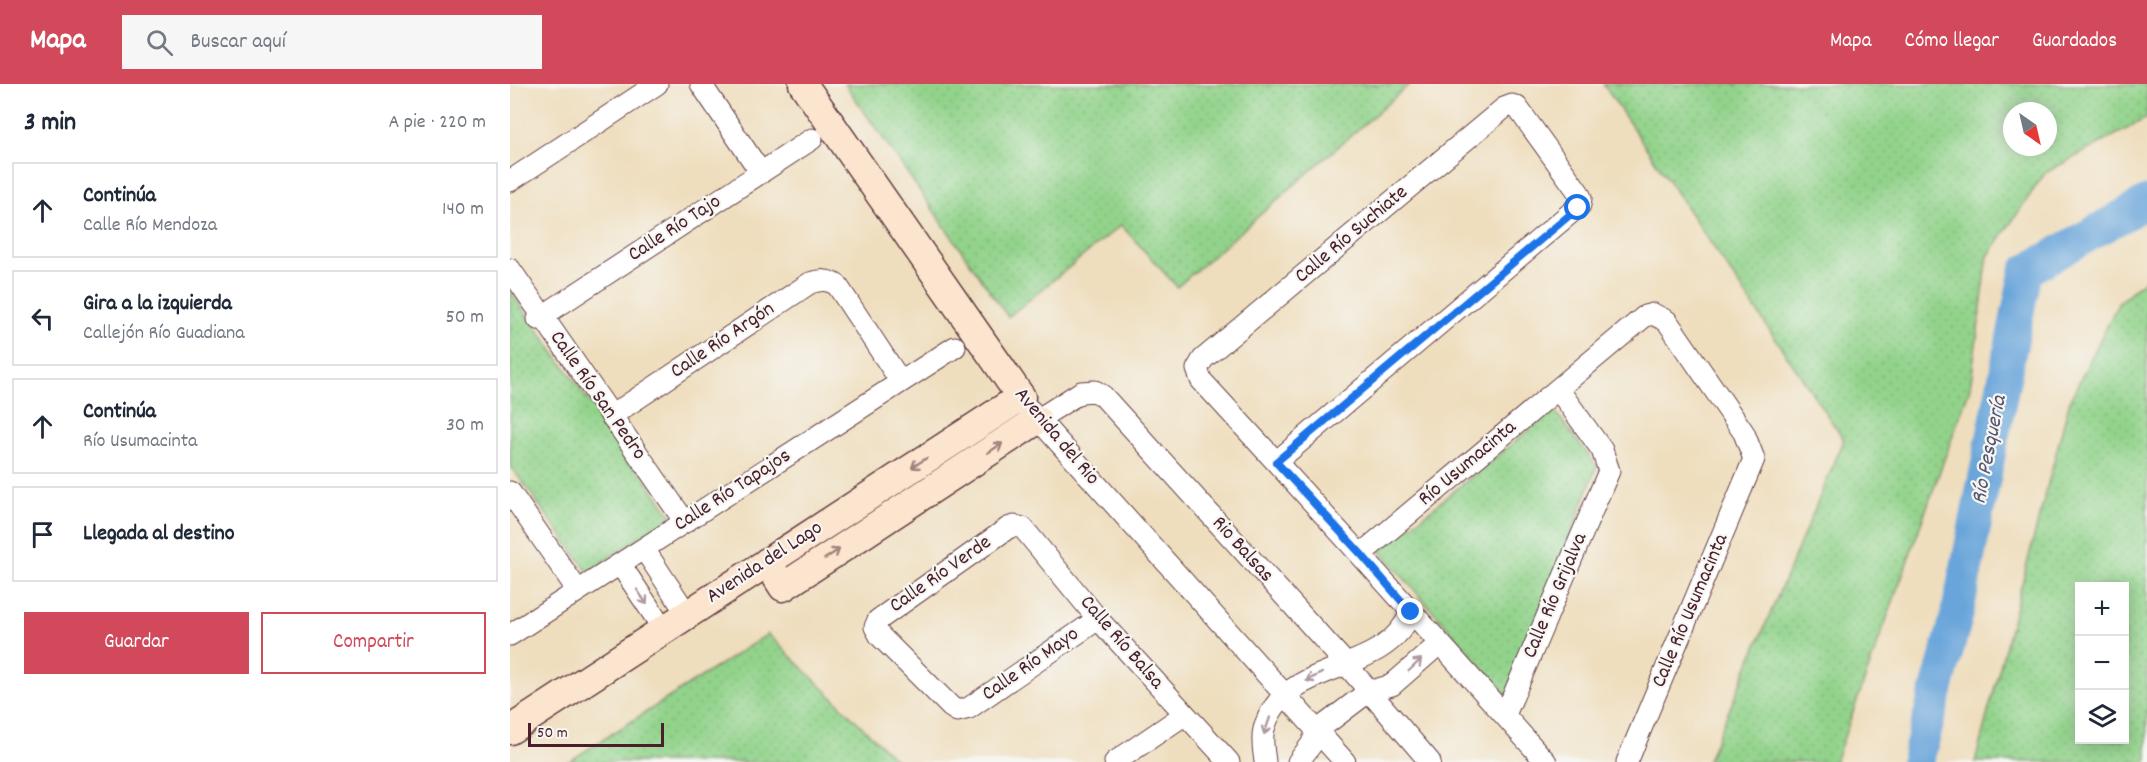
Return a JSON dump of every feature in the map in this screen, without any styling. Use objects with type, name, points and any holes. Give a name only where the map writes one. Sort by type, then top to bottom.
[{"type":"street","points":[[510,180],[657,84]]},
{"type":"street","points":[[701,84],[761,173]]},
{"type":"street","name":"Avenida del Rio","points":[[803,84],[1037,420],[1346,762]]},
{"type":"street","name":"Calle Río Suchiate","points":[[1512,105],[1517,107],[1579,193],[1581,202],[1578,208],[1276,462],[1201,380],[1197,369],[1203,359],[1504,108],[1512,105]]},
{"type":"street","name":"Calle Río Tajo","points":[[540,318],[812,140]]},
{"type":"street","name":"Calle Río San Pedro","points":[[510,269],[540,318],[685,522]]},
{"type":"street","name":"Calle Río Argón","points":[[611,416],[810,283],[829,280],[837,285],[901,382]]},
{"type":"street","name":"Río Usumacinta","points":[[1361,554],[1645,316],[1653,314],[1667,321],[1744,433],[1754,459]]},
{"type":"street","name":"Calle Río Tapajos","points":[[510,636],[955,346]]},
{"type":"street","name":"Calle Río Grijalva","points":[[1504,715],[1609,471],[1602,450],[1558,389]]},
{"type":"street","name":"Rio Balsas","points":[[1037,420],[1081,392],[1095,391],[1103,396],[1346,664],[1430,762]]},
{"type":"street","name":"Avenida del Lago","points":[[510,730],[1021,397]]},
{"type":"street","name":"Avenida del Lago","points":[[767,562],[783,586],[1037,420]]},
{"type":"street","name":"Calle Río Usumacinta","points":[[1627,762],[1754,459]]},
{"type":"street","points":[[1276,462],[1546,762]]},
{"type":"street","points":[[510,492],[578,591]]},
{"type":"street","name":"Calle Río Balsa","points":[[1014,526],[1023,528],[1098,619],[1229,762]]},
{"type":"street","name":"Calle Río Verde","points":[[963,711],[957,711],[951,707],[876,630],[875,623],[1014,526]]},
{"type":"street","points":[[644,549],[676,622]]},
{"type":"street","points":[[620,564],[676,622]]},
{"type":"street","points":[[1265,762],[1263,731],[1284,694],[1320,674],[1381,650],[1396,638],[1407,623],[1411,612]]},
{"type":"street","name":"Calle Río Mayo","points":[[963,711],[1098,619]]},
{"type":"street","points":[[1298,762],[1311,745],[1318,730],[1368,692],[1392,686],[1439,644]]},
{"type":"street","points":[[1115,762],[1184,715]]},
{"type":"green space","points":[[845,84],[1410,84],[1177,287],[1121,225],[1008,317]]},
{"type":"green space","points":[[1603,84],[2147,84],[2147,118],[2045,173],[1988,256],[1970,388],[1835,762],[1707,762],[1844,440]]},
{"type":"green space","points":[[2147,278],[2147,762],[1975,762],[2070,400],[2119,302]]},
{"type":"green space","points":[[510,291],[672,516],[588,572],[510,465]]},
{"type":"green space","points":[[1554,410],[1597,466],[1508,696],[1380,551]]},
{"type":"green space","points":[[768,634],[898,762],[568,762]]},
{"type":"waterway","name":"Río Pesquería","points":[[1917,762],[1957,615],[2026,271],[2147,202]]},
{"type":"route","points":[[1411,612],[1276,462],[1578,208]]}]
